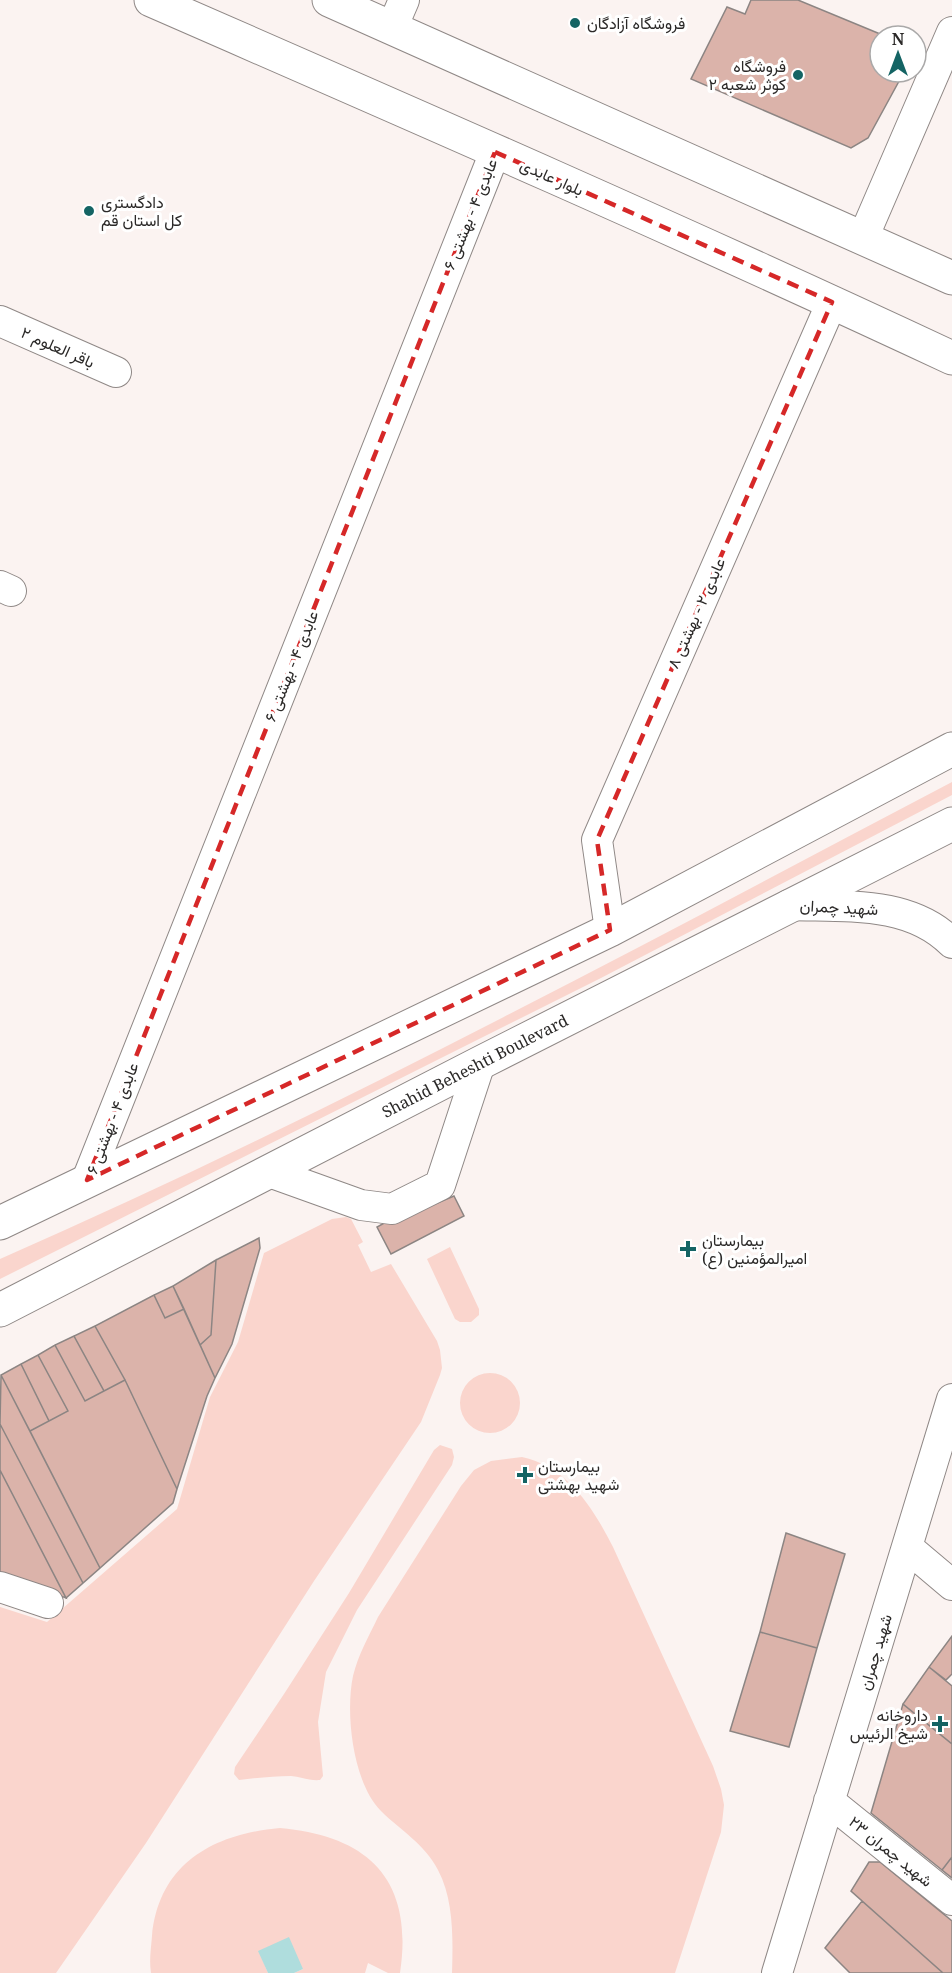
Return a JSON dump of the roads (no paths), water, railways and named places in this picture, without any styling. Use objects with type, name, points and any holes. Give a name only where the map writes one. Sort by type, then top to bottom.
[{"type":"main road","name":"بلوار عابدی","points":[[151,0],[832,302],[952,358]]},
{"type":"main road","points":[[329,0],[398,14],[863,238],[952,278]]},
{"type":"main road","points":[[0,1223],[610,930],[952,749]]},
{"type":"main road","name":"Shahid Beheshti Boulevard","points":[[0,1310],[789,905],[952,824]]},
{"type":"street","points":[[863,238],[952,32]]},
{"type":"street","name":"عابدی ۴ - بهشتی ۶","points":[[87,1180],[495,152]]},
{"type":"street","name":"عابدی ۲ - بهشتی ۸","points":[[610,930],[597,840],[832,302]]},
{"type":"street","name":"باقر العلوم ۲","points":[[0,321],[116,372]]},
{"type":"street","name":"شهید چمران","points":[[789,905],[888,909],[918,919],[952,943]]},
{"type":"street","points":[[269,1173],[361,1204],[392,1209],[440,1185],[480,1063]]},
{"type":"street","name":"شهید چمران","points":[[777,1973],[952,1399]]},
{"type":"street","points":[[907,1547],[952,1585]]},
{"type":"street","points":[[0,1587],[48,1603]]},
{"type":"street","name":"شهید چمران ۲۳","points":[[830,1801],[952,1900]]},
{"type":"water","points":[[289,1937],[303,1969],[294,1973],[268,1973],[258,1951]]},
{"type":"place","name":"فروشگاه آزادگان","points":[[575,23]]},
{"type":"place","name":"فروشگاه کوثر شعبه ۲","points":[[798,75]]},
{"type":"place","name":"دادگستری کل استان قم","points":[[89,211]]},
{"type":"place","name":"بیمارستان امیرالمؤمنین (ع)","points":[[688,1249]]},
{"type":"place","name":"بیمارستان شهید بهشتی","points":[[525,1475]]},
{"type":"place","name":"داروخانه شیخ الرئیس","points":[[940,1724]]}]
